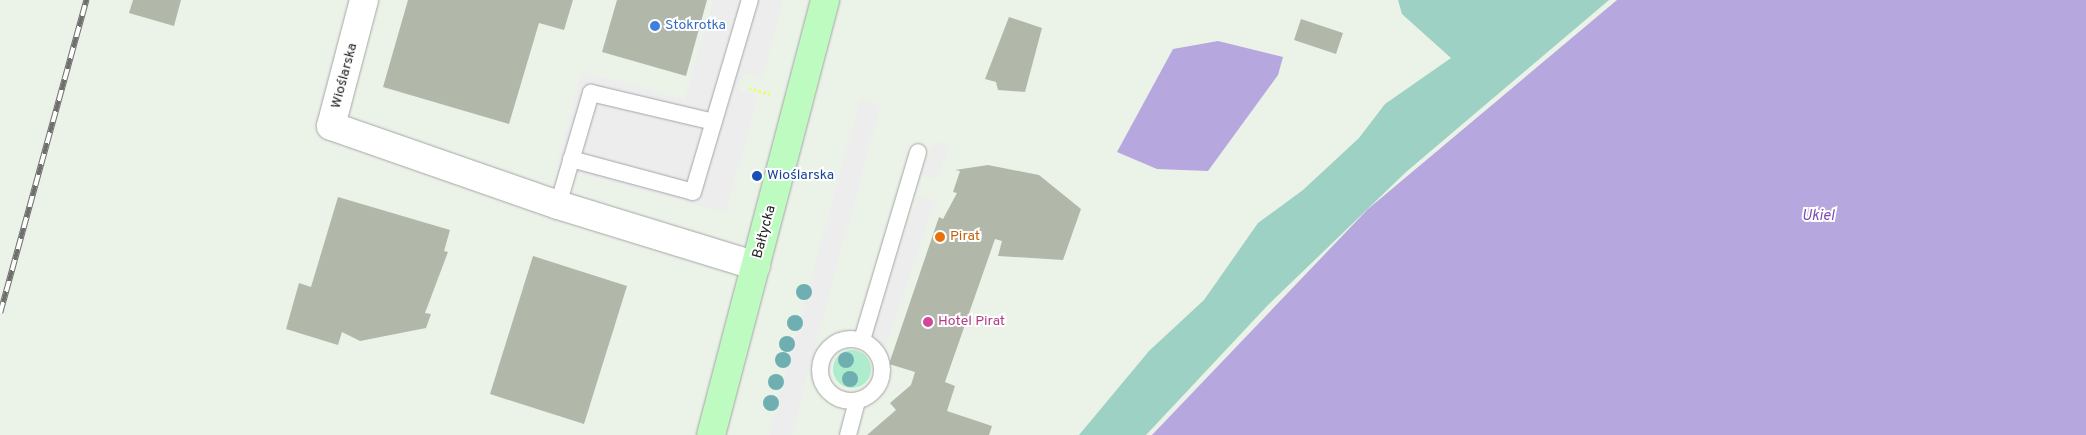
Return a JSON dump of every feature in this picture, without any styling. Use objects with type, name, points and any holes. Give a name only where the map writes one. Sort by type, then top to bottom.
[{"type":"main road","name":"Bałtycka","points":[[710,435],[825,0]]},
{"type":"street","name":"Wioślarska","points":[[364,0],[331,126],[558,205],[756,266]]},
{"type":"lane","points":[[571,160],[692,192],[750,0]]},
{"type":"lane","points":[[558,205],[591,93],[714,122]]},
{"type":"lane","points":[[862,340],[918,152]]},
{"type":"lane","points":[[862,340],[877,353],[882,373],[874,391],[857,401],[832,395],[819,373],[831,345],[862,340]]},
{"type":"lane","points":[[848,435],[857,401]]},
{"type":"path","points":[[738,84],[770,94]]},
{"type":"green space","points":[[852,350],[865,356],[871,369],[865,382],[852,388],[839,382],[833,369],[839,356]]},
{"type":"shaded area","points":[[713,0],[783,0],[762,79],[745,73],[738,84],[741,91],[757,96],[726,213],[556,167],[582,72],[685,100]]},
{"type":"shaded area","points":[[1398,0],[1609,0],[1406,172],[1268,305],[1146,435],[1079,435],[1149,351],[1204,300],[1258,223],[1303,190],[1359,138],[1385,104],[1451,58],[1402,14]]},
{"type":"shaded area","points":[[860,100],[880,106],[791,435],[769,435]]},
{"type":"shaded area","points":[[934,141],[949,146],[937,179],[922,174]]},
{"type":"shaded area","points":[[918,196],[935,202],[883,352],[867,346]]},
{"type":"water","name":"Ukiel","points":[[1617,0],[2086,0],[2086,435],[1152,435],[1368,209]]},
{"type":"water","points":[[1218,41],[1283,57],[1278,75],[1208,171],[1157,169],[1117,152],[1173,49]]},
{"type":"building","points":[[133,0],[181,0],[174,26],[129,13]]},
{"type":"building","points":[[408,0],[573,0],[564,30],[539,23],[509,124],[383,87]]},
{"type":"building","name":"Stokrotka","points":[[617,0],[707,0],[686,76],[602,52]]},
{"type":"building","points":[[1009,17],[1042,28],[1025,92],[998,90],[996,82],[985,79]]},
{"type":"building","points":[[1301,19],[1343,33],[1336,54],[1294,40]]},
{"type":"building","points":[[988,165],[1039,175],[1081,209],[1063,260],[998,256],[1002,241],[995,239],[945,382],[955,386],[947,411],[992,426],[989,435],[867,435],[896,410],[890,403],[911,385],[915,372],[889,364],[939,217],[943,219],[957,193],[953,192],[960,171],[955,170]]},
{"type":"building","points":[[338,197],[450,230],[444,251],[448,252],[425,313],[431,314],[426,328],[360,341],[342,332],[338,345],[286,329],[299,283],[311,287]]},
{"type":"building","points":[[533,256],[627,286],[584,424],[490,394]]},
{"type":"railway","points":[[0,313],[86,0]]},
{"type":"place","name":"Stokrotka","points":[[655,26]]},
{"type":"place","name":"Wioślarska","points":[[757,176]]},
{"type":"place","name":"Pirat","points":[[940,237]]},
{"type":"place","name":"Hotel Pirat","points":[[928,322]]}]
